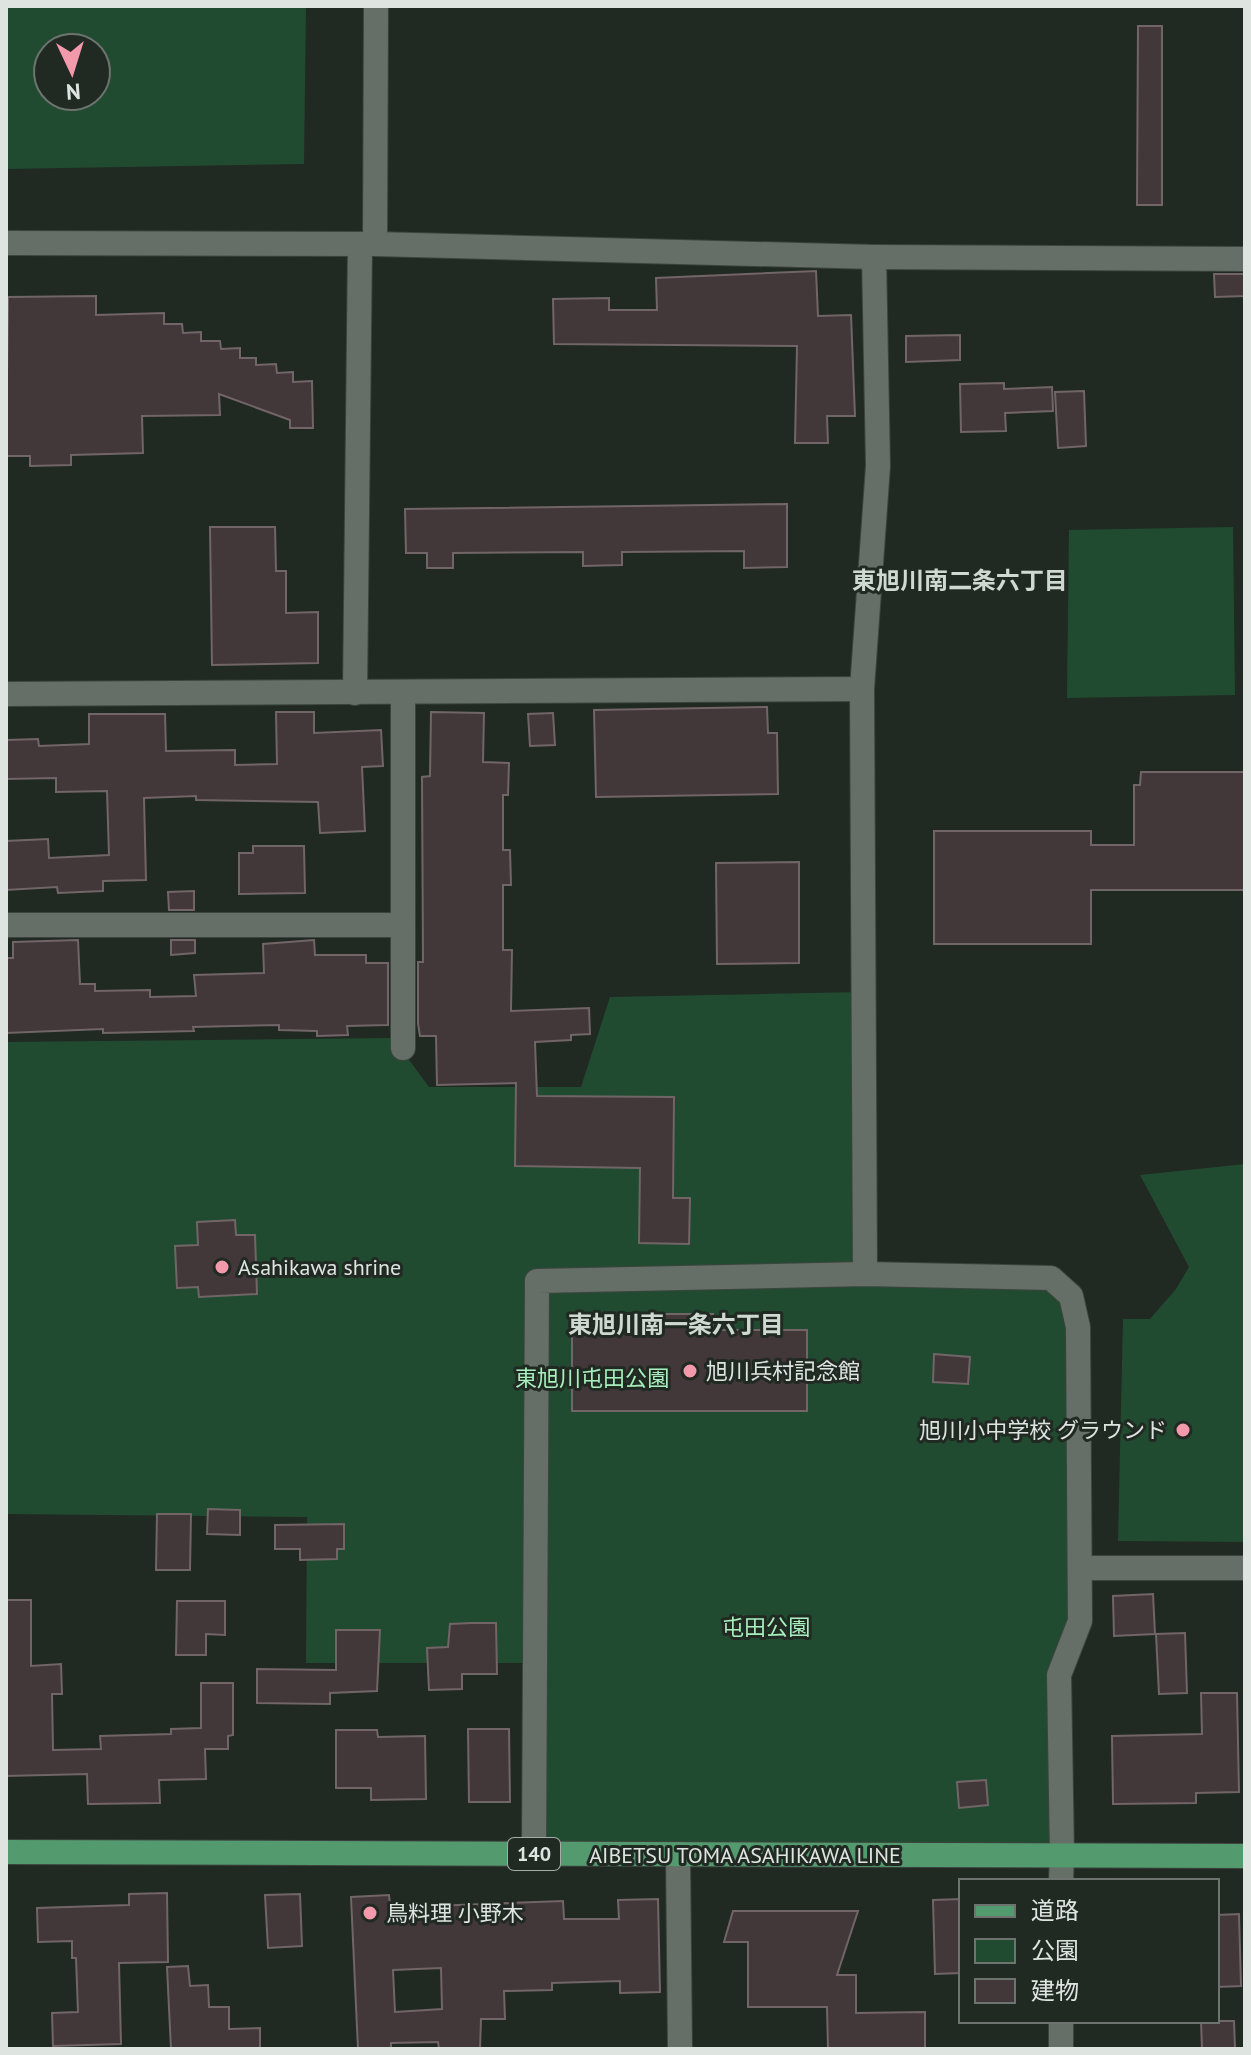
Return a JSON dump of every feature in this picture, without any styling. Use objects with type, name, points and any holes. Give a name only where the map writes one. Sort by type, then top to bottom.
[{"type":"main road","name":"AIBETSU TOMA ASAHIKAWA LINE","points":[[6,1852],[1245,1856]]},
{"type":"street","points":[[355,693],[376,6]]},
{"type":"street","points":[[6,243],[367,244],[874,257],[1245,259]]},
{"type":"street","points":[[865,1274],[862,689],[878,466],[874,257]]},
{"type":"street","points":[[6,694],[862,689]]},
{"type":"street","points":[[403,692],[403,1048]]},
{"type":"street","points":[[6,925],[402,925]]},
{"type":"street","points":[[534,1854],[537,1281],[865,1274],[1051,1278],[1071,1296],[1078,1327],[1082,1568],[1080,1621],[1059,1675],[1061,1879]]},
{"type":"street","points":[[1082,1568],[1245,1568]]},
{"type":"street","points":[[678,1854],[680,2049]]},
{"type":"street","points":[[1061,2023],[1061,2049]]},
{"type":"green space","points":[[6,6],[306,6],[304,164],[6,169]]},
{"type":"green space","points":[[1233,527],[1235,695],[1067,698],[1069,530]]},
{"type":"green space","name":"東旭川屯田公園","points":[[862,992],[865,1274],[1051,1278],[1071,1296],[1080,1621],[1059,1675],[1062,1855],[534,1854],[535,1663],[306,1663],[307,1517],[6,1514],[6,1042],[393,1038],[429,1087],[581,1087],[610,997]]},
{"type":"green space","name":"旭川小中学校 グラウンド","points":[[1245,1164],[1245,1542],[1118,1541],[1123,1319],[1150,1319],[1176,1289],[1189,1267],[1140,1175]]},
{"type":"building","points":[[1138,26],[1162,26],[1162,205],[1137,205]]},
{"type":"building","points":[[816,271],[818,316],[851,315],[855,416],[827,416],[828,443],[795,443],[797,346],[554,344],[553,299],[609,298],[609,310],[657,310],[656,278]]},
{"type":"building","points":[[1214,274],[1245,274],[1245,296],[1215,297]]},
{"type":"building","points":[[96,296],[96,315],[164,313],[164,324],[182,324],[183,333],[201,332],[201,341],[220,341],[221,349],[240,348],[240,358],[256,358],[256,365],[276,364],[277,373],[293,372],[293,382],[312,381],[313,428],[290,428],[290,420],[219,394],[220,415],[142,416],[143,453],[71,455],[71,465],[30,466],[30,456],[6,456],[8,297]]},
{"type":"building","points":[[960,335],[960,360],[906,362],[906,336]]},
{"type":"building","points":[[1004,383],[1004,389],[1052,387],[1053,411],[1005,413],[1006,431],[961,432],[960,384]]},
{"type":"building","points":[[1084,391],[1086,446],[1058,448],[1055,392]]},
{"type":"building","points":[[787,504],[787,567],[744,568],[744,551],[622,552],[622,565],[583,566],[583,552],[453,553],[453,568],[427,568],[427,553],[406,553],[405,509]]},
{"type":"building","points":[[210,527],[275,527],[276,571],[286,571],[286,613],[318,612],[318,663],[212,665]]},
{"type":"building","points":[[767,707],[768,733],[777,733],[778,794],[596,797],[594,710]]},
{"type":"building","points":[[276,712],[314,712],[314,733],[381,730],[383,766],[362,767],[365,831],[320,833],[318,802],[196,800],[196,796],[144,798],[146,880],[103,881],[103,891],[58,893],[57,887],[6,890],[6,841],[48,839],[49,858],[109,855],[107,791],[56,792],[56,778],[6,779],[6,740],[38,739],[39,746],[89,744],[89,714],[165,714],[166,751],[235,750],[235,765],[277,764]]},
{"type":"building","points":[[431,712],[484,713],[483,762],[509,763],[508,795],[503,795],[503,850],[510,850],[511,885],[503,885],[503,950],[512,950],[511,1011],[589,1008],[590,1034],[571,1035],[571,1040],[535,1042],[537,1096],[674,1097],[673,1198],[690,1198],[689,1244],[639,1243],[640,1168],[515,1166],[516,1083],[437,1085],[436,1036],[420,1036],[418,1024],[418,962],[423,962],[422,777],[430,776]]},
{"type":"building","points":[[553,713],[555,745],[530,746],[528,714]]},
{"type":"building","points":[[1141,772],[1245,772],[1245,890],[1091,890],[1091,944],[934,944],[934,831],[1091,831],[1091,845],[1134,845],[1134,785],[1140,785]]},
{"type":"building","points":[[253,846],[304,846],[305,893],[239,894],[239,853],[253,853]]},
{"type":"building","points":[[799,862],[799,963],[717,964],[716,863]]},
{"type":"building","points":[[194,891],[194,910],[169,910],[168,892]]},
{"type":"building","points":[[78,940],[80,984],[95,984],[95,991],[150,990],[150,997],[196,996],[194,975],[264,973],[263,944],[314,940],[315,955],[366,955],[366,963],[388,963],[388,1025],[347,1026],[348,1035],[317,1036],[317,1031],[279,1030],[279,1025],[193,1027],[194,1031],[103,1033],[103,1029],[6,1033],[6,958],[13,958],[13,942]]},
{"type":"building","points":[[171,940],[195,940],[195,953],[171,955]]},
{"type":"building","name":"Asahikawa shrine","points":[[235,1220],[236,1235],[255,1235],[257,1294],[199,1297],[198,1287],[177,1288],[175,1246],[198,1245],[197,1222]]},
{"type":"building","name":"旭川兵村記念館","points":[[661,1314],[713,1314],[713,1330],[807,1330],[807,1411],[572,1411],[572,1330],[661,1330]]},
{"type":"building","points":[[934,1354],[970,1357],[968,1384],[933,1382]]},
{"type":"building","points":[[208,1509],[240,1510],[240,1535],[207,1534]]},
{"type":"building","points":[[157,1514],[191,1514],[190,1570],[156,1570]]},
{"type":"building","points":[[344,1524],[344,1549],[337,1549],[337,1559],[300,1560],[300,1549],[275,1549],[275,1525]]},
{"type":"building","points":[[1153,1594],[1155,1634],[1114,1636],[1113,1596]]},
{"type":"building","points":[[6,1600],[31,1600],[31,1666],[61,1664],[62,1694],[52,1694],[53,1750],[101,1749],[100,1736],[171,1734],[171,1729],[201,1728],[201,1683],[233,1683],[233,1735],[228,1736],[228,1749],[205,1749],[206,1779],[159,1780],[160,1803],[88,1804],[87,1774],[6,1776]]},
{"type":"building","points":[[177,1601],[225,1601],[225,1635],[206,1634],[206,1655],[176,1655]]},
{"type":"building","points":[[496,1623],[497,1674],[462,1674],[462,1689],[429,1690],[427,1648],[448,1647],[450,1624]]},
{"type":"building","points":[[336,1630],[380,1630],[377,1691],[330,1693],[330,1704],[257,1703],[257,1669],[336,1670]]},
{"type":"building","points":[[1185,1633],[1187,1693],[1159,1694],[1156,1634]]},
{"type":"building","points":[[1201,1693],[1237,1693],[1239,1792],[1196,1793],[1196,1803],[1113,1804],[1112,1736],[1202,1734]]},
{"type":"building","points":[[468,1729],[509,1729],[510,1802],[469,1802]]},
{"type":"building","points":[[336,1730],[377,1730],[378,1737],[425,1736],[426,1799],[371,1800],[371,1788],[336,1788]]},
{"type":"building","points":[[986,1780],[988,1805],[959,1808],[957,1782]]},
{"type":"building","points":[[167,1893],[168,1962],[119,1963],[121,2044],[53,2046],[52,2013],[78,2012],[76,1958],[72,1958],[72,1941],[38,1942],[37,1908],[129,1905],[129,1894]]},
{"type":"building","points":[[300,1894],[302,1946],[268,1948],[265,1895]]},
{"type":"building","points":[[389,1895],[390,1904],[432,1903],[432,1906],[563,1901],[564,1919],[619,1919],[618,1900],[658,1899],[660,1992],[620,1993],[620,1981],[552,1983],[552,1990],[504,1991],[505,2019],[481,2019],[480,2049],[439,2049],[438,2042],[391,2043],[391,2049],[358,2049],[351,1897]],"holes":[[[441,1968],[442,2009],[395,2012],[393,1970]]]},
{"type":"building","points":[[959,1899],[959,1973],[935,1974],[933,1900]]},
{"type":"building","points":[[733,1911],[858,1911],[837,1975],[856,1975],[856,2013],[925,2012],[925,2049],[828,2049],[827,2007],[748,2007],[748,1942],[724,1942]]},
{"type":"building","points":[[1239,1914],[1241,1986],[1219,1987],[1219,1915]]},
{"type":"building","points":[[188,1966],[190,1986],[208,1985],[209,2007],[229,2007],[229,2029],[260,2028],[260,2049],[171,2049],[167,1967]]},
{"type":"building","points":[[1234,2021],[1235,2049],[1202,2049],[1201,2023]]},
{"type":"place","name":"Asahikawa shrine","points":[[222,1267]]},
{"type":"place","name":"旭川兵村記念館","points":[[690,1371]]},
{"type":"place","name":"旭川小中学校 グラウンド","points":[[1183,1430]]},
{"type":"place","name":"鳥料理 小野木","points":[[370,1913]]},
{"type":"district","name":"東旭川南二条六丁目","points":[[960,580]]},
{"type":"district","name":"東旭川南一条六丁目","points":[[676,1324]]},
{"type":"park label","name":"屯田公園","points":[[766,1627]]}]
